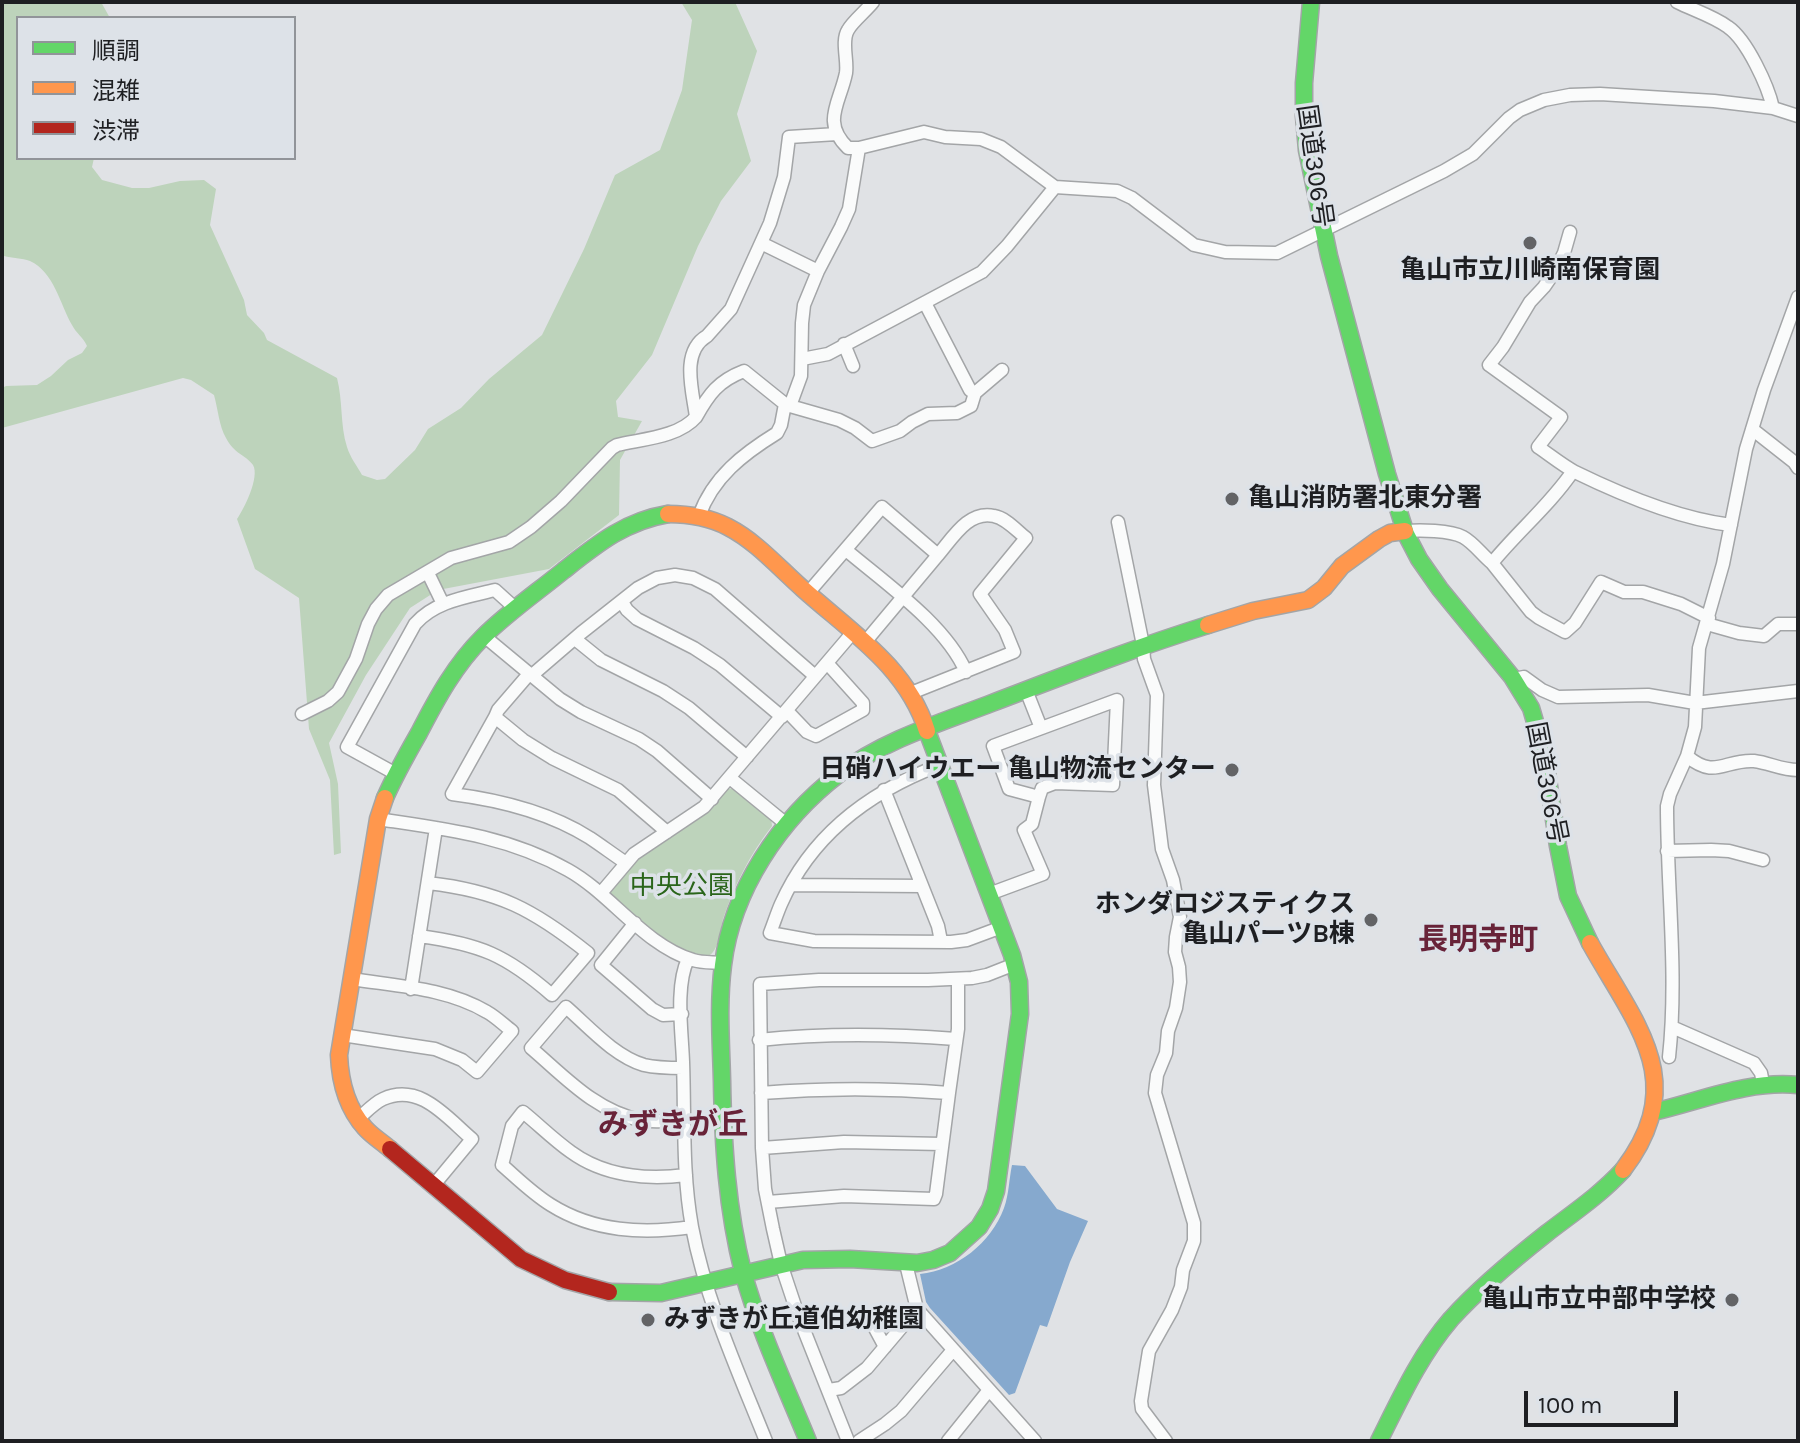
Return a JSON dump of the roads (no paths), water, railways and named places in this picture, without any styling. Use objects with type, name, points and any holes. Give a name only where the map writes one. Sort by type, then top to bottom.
[{"type":"main road","name":"国道306号","points":[[1311,2],[1303,81],[1305,134],[1321,230],[1381,457],[1411,544],[1433,579],[1514,679],[1531,707],[1544,755],[1568,896],[1594,953],[1642,1032],[1652,1060],[1655,1094],[1653,1112],[1639,1149],[1624,1171],[1464,1305],[1436,1336],[1379,1441]]},
{"type":"main road","points":[[684,514],[716,522],[741,535],[808,593],[892,666],[911,693],[1015,964],[1020,988],[1020,1014],[996,1191],[990,1209],[970,1237],[950,1253],[933,1260],[906,1264],[821,1258],[781,1264],[661,1293],[601,1291],[565,1280],[521,1259],[365,1128],[341,1085],[339,1055],[381,806],[436,700],[455,670],[484,636],[622,527],[657,515],[684,514]]},
{"type":"main road","points":[[808,1441],[761,1326],[744,1274],[729,1199],[723,1145],[723,963],[728,937],[761,859],[785,823],[818,790],[850,765],[889,743],[1143,645],[1253,611],[1308,600],[1324,588],[1342,566],[1379,539],[1390,533],[1405,531]]},
{"type":"main road","points":[[1653,1112],[1763,1083],[1798,1085]]},
{"type":"street","points":[[873,2],[847,31],[846,72],[834,114],[838,139],[848,148],[924,132],[945,137],[981,139],[1001,147],[1055,187],[1117,191],[1132,198],[1194,245],[1225,252],[1277,253],[1444,171],[1473,154],[1520,110],[1544,100],[1600,94],[1772,102],[1798,116]]},
{"type":"street","points":[[1677,2],[1733,32],[1752,60],[1772,102]]},
{"type":"street","points":[[696,417],[690,359],[702,338],[731,309],[752,267],[781,190],[789,137],[837,134]]},
{"type":"street","points":[[699,516],[709,493],[733,464],[777,433],[781,425],[801,376],[804,305],[849,209],[859,148]]},
{"type":"street","points":[[802,359],[828,354],[982,272],[1055,187]]},
{"type":"street","points":[[1570,232],[1555,271],[1530,302],[1489,365],[1561,417],[1538,447],[1573,471],[1665,509],[1731,525]]},
{"type":"street","points":[[761,243],[818,271]]},
{"type":"street","points":[[1669,1057],[1672,1027],[1667,806],[1695,727],[1699,648],[1731,525],[1746,449],[1798,297]]},
{"type":"street","points":[[925,303],[970,390],[975,393]]},
{"type":"street","points":[[844,344],[853,366]]},
{"type":"street","points":[[302,714],[328,701],[338,692],[356,659],[372,616],[388,595],[451,558],[509,542],[561,501],[612,448],[676,432],[688,426],[718,385],[732,376],[744,371],[788,405],[839,420],[872,441],[900,431],[928,414],[962,412],[971,406],[975,393],[1002,370]]},
{"type":"street","points":[[1752,429],[1798,468]]},
{"type":"street","points":[[1492,563],[1541,512],[1573,471]]},
{"type":"street","points":[[808,593],[882,507],[938,555]]},
{"type":"street","points":[[601,893],[634,854],[712,799],[815,676],[903,598],[965,524],[981,516],[1001,519],[1026,538],[980,594],[1005,630],[1014,652],[911,693]]},
{"type":"street","points":[[1118,522],[1144,659],[1157,695],[1154,785],[1162,849],[1173,880],[1180,917],[1175,952],[1180,982],[1155,1093],[1194,1223],[1194,1241],[1170,1317],[1149,1351],[1141,1401],[1142,1409],[1166,1441]]},
{"type":"street","points":[[1405,531],[1421,530],[1462,537],[1492,563],[1531,612],[1565,632],[1575,623],[1601,582],[1624,592],[1643,592],[1681,604],[1708,621],[1739,633],[1764,636],[1778,624],[1798,624]]},
{"type":"street","points":[[846,550],[944,636],[966,672]]},
{"type":"street","points":[[428,573],[443,604]]},
{"type":"street","points":[[626,863],[589,837],[541,814],[479,797],[452,794],[498,710],[530,675],[638,588],[657,578],[675,575],[693,578],[715,589],[815,676]]},
{"type":"street","points":[[396,774],[347,747],[409,633],[422,616],[443,604],[495,590],[516,609]]},
{"type":"street","points":[[622,602],[637,619],[694,648],[816,736],[863,710],[863,703],[827,663]]},
{"type":"street","points":[[484,636],[560,699],[657,751],[712,799]]},
{"type":"street","points":[[575,639],[601,660],[663,691],[689,708],[747,757]]},
{"type":"street","points":[[1514,679],[1524,677],[1558,697],[1648,695],[1695,703],[1798,691]]},
{"type":"street","points":[[1026,690],[1041,728]]},
{"type":"street","points":[[989,894],[1043,874],[1024,830],[1032,824],[1042,788],[1055,783],[1113,785],[1117,700],[993,746],[1009,789],[1039,797]]},
{"type":"street","points":[[495,717],[552,758],[618,790],[667,832]]},
{"type":"street","points":[[1687,756],[1697,764],[1710,768],[1750,761],[1784,770],[1798,770]]},
{"type":"street","points":[[940,765],[863,803],[823,840],[804,862],[781,903],[770,933],[814,941],[941,941],[967,940],[1002,927]]},
{"type":"street","points":[[730,778],[785,823]]},
{"type":"street","points":[[884,790],[938,926],[941,941]]},
{"type":"street","points":[[378,819],[482,836],[517,846],[571,871],[661,944],[688,959],[723,963]]},
{"type":"street","points":[[411,989],[436,828]]},
{"type":"street","points":[[1667,851],[1729,851],[1763,860]]},
{"type":"street","points":[[419,936],[458,942],[492,953],[527,973],[552,995],[588,953],[534,914],[503,899],[428,883]]},
{"type":"street","points":[[791,885],[922,886]]},
{"type":"street","points":[[635,923],[601,965],[652,1009],[663,1015],[682,1014]]},
{"type":"street","points":[[688,959],[682,983],[682,1014],[686,1175],[692,1227],[724,1338],[766,1441]]},
{"type":"street","points":[[848,1441],[781,1264],[768,1202],[762,1148],[760,984],[819,980],[958,979],[987,975],[1015,964]]},
{"type":"street","points":[[342,1035],[435,1049],[462,1060],[477,1072],[512,1031],[487,1012],[466,1002],[438,993],[352,979]]},
{"type":"street","points":[[768,1202],[844,1196],[934,1199],[956,1039],[958,979]]},
{"type":"street","points":[[683,1068],[652,1067],[631,1059],[566,1007],[531,1048],[600,1105],[641,1120],[684,1121]]},
{"type":"street","points":[[1672,1027],[1754,1063],[1759,1067],[1763,1083]]},
{"type":"street","points":[[759,1040],[852,1034],[956,1039]]},
{"type":"street","points":[[761,1093],[867,1088],[949,1093]]},
{"type":"street","points":[[358,1119],[383,1099],[411,1095],[430,1103],[475,1142],[433,1186]]},
{"type":"street","points":[[686,1175],[643,1177],[609,1170],[569,1151],[523,1112],[512,1126],[502,1165],[549,1204],[592,1223],[634,1232],[692,1227]]},
{"type":"street","points":[[762,1148],[844,1142],[942,1144]]},
{"type":"street","points":[[906,1264],[917,1309],[989,1390],[1026,1438]]},
{"type":"street","points":[[829,1390],[841,1388],[857,1377],[917,1309]]},
{"type":"street","points":[[802,1324],[871,1321],[885,1347]]},
{"type":"street","points":[[859,1441],[901,1411],[953,1350]]},
{"type":"street","points":[[948,1441],[989,1390]]},
{"type":"water","points":[[1012,1165],[1025,1166],[1057,1209],[1088,1221],[1047,1327],[1040,1325],[1015,1393],[1009,1395],[930,1308],[920,1274],[959,1261],[991,1233],[1004,1208]]},
{"type":"place","name":"亀山市立川崎南保育園","points":[[1530,243]]},
{"type":"place","name":"亀山消防署北東分署","points":[[1232,499]]},
{"type":"place","name":"日硝ハイウエー 亀山物流センター","points":[[1232,770]]},
{"type":"place","name":"ホンダロジスティクス 亀山パーツB棟","points":[[1371,920]]},
{"type":"place","name":"亀山市立中部中学校","points":[[1732,1300]]},
{"type":"place","name":"みずきが丘道伯幼稚園","points":[[648,1320]]},
{"type":"district","name":"長明寺町","points":[[1478,940]]},
{"type":"district","name":"みずきが丘","points":[[673,1125]]},
{"type":"park label","name":"中央公園","points":[[682,887]]}]
